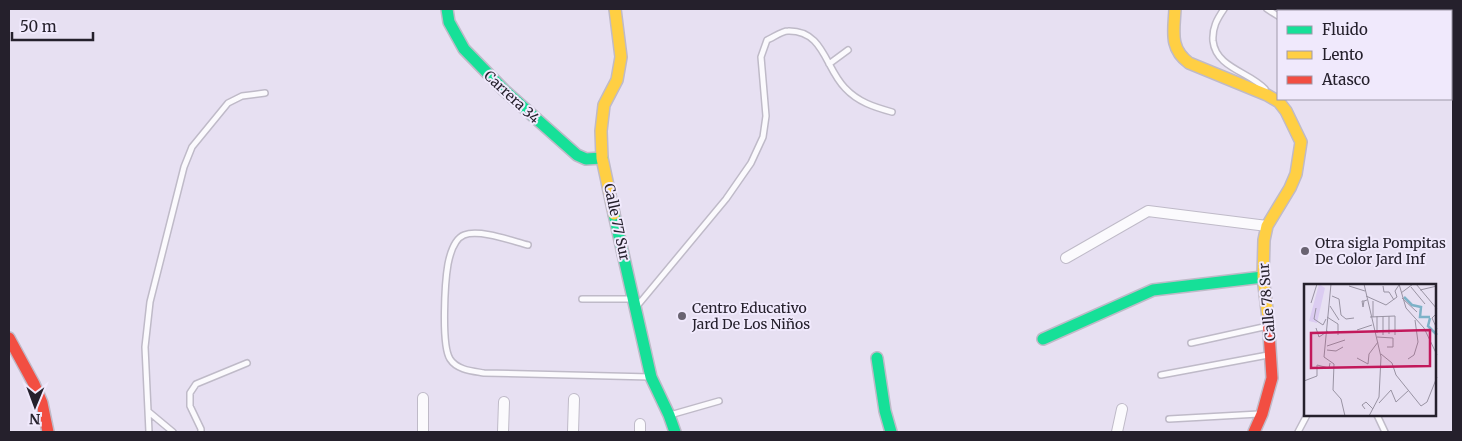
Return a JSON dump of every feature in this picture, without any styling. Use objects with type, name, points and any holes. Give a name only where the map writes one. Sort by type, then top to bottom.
[{"type":"street","name":"Carrera 34","points":[[446,9],[449,22],[464,49],[486,74],[577,155],[586,159],[602,158]]},
{"type":"street","name":"Calle 77 Sur","points":[[615,9],[621,58],[616,80],[604,105],[601,131],[602,158],[651,377],[670,415],[675,432]]},
{"type":"street","name":"Calle 78 Sur","points":[[1175,9],[1175,49],[1180,58],[1267,95],[1279,102],[1286,111],[1301,142],[1296,174],[1268,226],[1264,240],[1263,276],[1269,326],[1272,378],[1262,414],[1254,432]]},
{"type":"street","points":[[1066,258],[1148,211],[1268,226]]},
{"type":"street","points":[[1043,339],[1153,290],[1263,276]]},
{"type":"street","points":[[9,338],[42,403],[48,432]]},
{"type":"street","points":[[877,358],[885,411],[891,432]]},
{"type":"street","points":[[423,398],[423,432]]},
{"type":"street","points":[[573,432],[574,399]]},
{"type":"street","points":[[503,432],[504,402]]},
{"type":"street","points":[[1117,432],[1122,409]]},
{"type":"lane","points":[[1224,9],[1217,18],[1212,33],[1214,49],[1224,62],[1259,83],[1265,89],[1267,95]]},
{"type":"lane","points":[[582,299],[635,304],[726,198],[751,163],[763,137],[766,116],[761,57],[767,40],[786,31],[805,34],[819,44],[843,87],[860,101],[892,112]]},
{"type":"lane","points":[[829,64],[848,50]]},
{"type":"lane","points":[[149,432],[145,347],[150,302],[184,167],[192,147],[228,103],[242,96],[265,93]]},
{"type":"lane","points":[[528,245],[476,233],[464,236],[455,243],[448,264],[444,325],[445,347],[450,360],[465,370],[484,373],[651,377]]},
{"type":"lane","points":[[1191,343],[1269,326]]},
{"type":"lane","points":[[1161,375],[1271,355]]},
{"type":"lane","points":[[201,432],[190,406],[190,393],[196,384],[247,363]]},
{"type":"lane","points":[[670,415],[719,401]]},
{"type":"lane","points":[[149,412],[174,432]]},
{"type":"lane","points":[[1169,419],[1262,414]]},
{"type":"lane","points":[[1298,432],[1306,416]]},
{"type":"lane","points":[[1377,416],[1385,432]]},
{"type":"traffic: fast","points":[[447,9],[449,22],[464,49],[504,90],[577,155],[586,159],[602,158]]},
{"type":"traffic: fast","points":[[614,214],[651,377],[675,432]]},
{"type":"traffic: fast","points":[[1043,339],[1153,290],[1263,277]]},
{"type":"traffic: fast","points":[[877,358],[885,411],[891,432]]},
{"type":"traffic: slow","points":[[614,214],[602,158],[601,131],[604,105],[617,80],[621,57],[615,9]]},
{"type":"traffic: slow","points":[[1175,9],[1174,39],[1178,51],[1183,57],[1189,63],[1267,95],[1279,102],[1286,111],[1301,142],[1296,174],[1290,188],[1267,226],[1264,240],[1263,277],[1268,318]]},
{"type":"traffic: jam","points":[[1254,432],[1262,414],[1272,378],[1268,318]]},
{"type":"traffic: jam","points":[[9,338],[42,403],[48,432]]},
{"type":"place","name":"Otra sigla Pompitas De Color Jard Inf","points":[[1305,251]]},
{"type":"place","name":"Centro Educativo Jard De Los Niños","points":[[682,316]]}]
